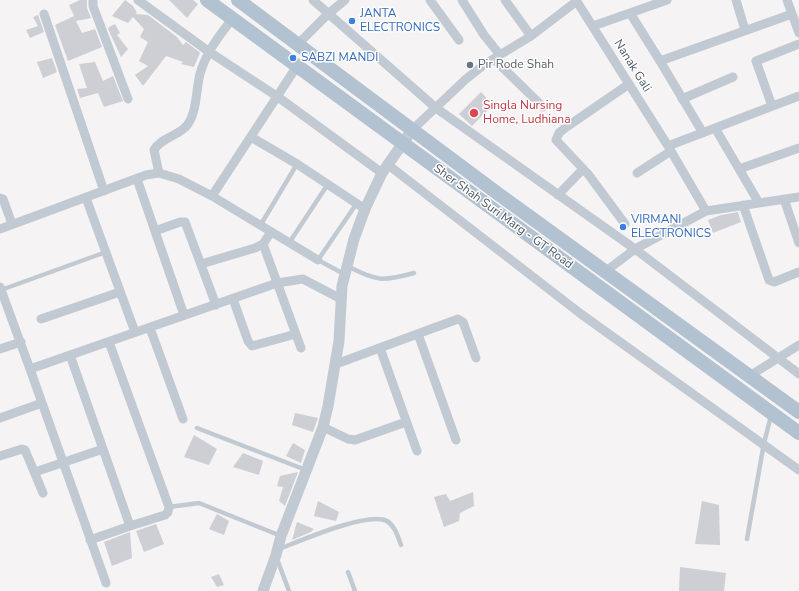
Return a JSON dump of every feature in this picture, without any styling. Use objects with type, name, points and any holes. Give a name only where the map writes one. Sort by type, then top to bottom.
[{"type":"main road","name":"Sher Shah Suri Marg - GT Road","points":[[207,0],[799,433]]},
{"type":"main road","name":"Sher Shah Suri Marg - GT Road","points":[[238,0],[412,130],[751,375],[799,412]]},
{"type":"street","points":[[93,0],[93,6],[128,99]]},
{"type":"street","points":[[138,0],[208,51],[384,168],[581,314],[764,443],[799,470]]},
{"type":"street","points":[[313,0],[436,108],[635,249],[799,374]]},
{"type":"street","points":[[297,45],[328,14],[345,0]]},
{"type":"street","points":[[430,0],[459,40]]},
{"type":"street","points":[[462,0],[497,57],[543,107]]},
{"type":"street","points":[[505,0],[531,36]]},
{"type":"street","points":[[593,26],[667,0]]},
{"type":"street","points":[[736,0],[745,30]]},
{"type":"street","points":[[787,0],[799,33]]},
{"type":"street","points":[[263,591],[277,552],[280,536],[323,427],[336,364],[339,341],[341,299],[361,205],[384,168],[412,130],[466,79],[497,57],[531,36],[576,1]]},
{"type":"street","name":"Nanak Gali","points":[[576,1],[669,148],[706,211]]},
{"type":"street","points":[[630,13],[703,133]]},
{"type":"street","points":[[44,14],[104,191]]},
{"type":"street","points":[[660,61],[792,14]]},
{"type":"street","points":[[159,173],[154,150],[158,144],[182,130],[189,123],[200,74],[208,51],[232,19]]},
{"type":"street","points":[[772,106],[756,61],[799,44]]},
{"type":"street","points":[[212,196],[297,66]]},
{"type":"street","points":[[682,99],[733,77]]},
{"type":"street","points":[[625,224],[584,169],[558,143],[556,137],[565,128],[629,84]]},
{"type":"street","points":[[637,173],[669,148],[715,128],[799,96]]},
{"type":"street","points":[[715,128],[759,203]]},
{"type":"street","points":[[251,137],[297,164],[361,205]]},
{"type":"street","points":[[739,169],[799,148]]},
{"type":"street","points":[[558,195],[584,169]]},
{"type":"street","points":[[0,229],[137,179],[159,173],[172,176],[212,196],[318,260]]},
{"type":"street","points":[[137,179],[184,315]]},
{"type":"street","points":[[606,271],[635,249],[706,211],[799,197]]},
{"type":"street","points":[[0,198],[3,200],[12,224]]},
{"type":"street","points":[[86,198],[135,332]]},
{"type":"street","points":[[784,199],[799,243]]},
{"type":"street","points":[[743,205],[769,280],[774,282],[799,272]]},
{"type":"street","points":[[154,231],[180,222],[185,222],[216,305]]},
{"type":"street","points":[[201,264],[263,244],[271,232]]},
{"type":"street","points":[[263,244],[301,348]]},
{"type":"street","points":[[30,369],[277,283],[303,279],[341,299]]},
{"type":"street","points":[[1,288],[106,584]]},
{"type":"street","points":[[41,319],[120,292]]},
{"type":"street","points":[[233,299],[248,340],[252,346],[296,334]]},
{"type":"street","points":[[336,364],[458,319],[461,320],[476,358]]},
{"type":"street","points":[[150,328],[183,419]]},
{"type":"street","points":[[418,334],[456,440]]},
{"type":"street","points":[[0,349],[20,342]]},
{"type":"street","points":[[90,540],[165,515],[168,512],[169,507],[109,342]]},
{"type":"street","points":[[751,375],[799,345]]},
{"type":"street","points":[[380,348],[417,452]]},
{"type":"street","points":[[70,355],[130,526]]},
{"type":"street","points":[[0,418],[42,403]]},
{"type":"street","points":[[323,427],[348,439],[355,440],[406,422]]},
{"type":"street","points":[[0,456],[22,449],[25,450],[43,493]]},
{"type":"street","points":[[35,472],[103,449]]},
{"type":"lane","points":[[260,226],[297,164]]},
{"type":"lane","points":[[289,243],[328,184]]},
{"type":"lane","points":[[361,205],[318,260],[346,270],[386,280],[414,273]]},
{"type":"lane","points":[[1,288],[106,252]]},
{"type":"lane","points":[[747,539],[764,443],[772,414]]},
{"type":"lane","points":[[197,428],[306,470]]},
{"type":"lane","points":[[169,507],[199,503],[280,536]]},
{"type":"lane","points":[[289,591],[277,552],[330,530],[366,520],[387,521],[392,526],[401,545]]},
{"type":"lane","points":[[348,572],[354,591]]},
{"type":"building","points":[[80,0],[87,0],[87,8],[91,18],[76,21],[82,33],[95,29],[102,47],[68,61],[55,25],[74,16],[69,5]]},
{"type":"building","points":[[125,0],[133,6],[137,13],[135,14],[148,15],[177,37],[183,45],[186,42],[198,51],[200,53],[194,67],[181,64],[183,62],[166,56],[143,86],[135,75],[148,66],[139,61],[148,42],[140,37],[144,29],[133,17],[128,23],[112,16]]},
{"type":"building","points":[[169,0],[193,0],[198,4],[187,18]]},
{"type":"building","points":[[38,15],[44,32],[30,38],[26,30],[38,26],[33,17]]},
{"type":"building","points":[[115,24],[120,33],[117,35],[128,49],[121,57],[108,29]]},
{"type":"building","points":[[52,58],[57,72],[43,78],[37,62]]},
{"type":"building","points":[[95,62],[103,81],[113,76],[123,101],[104,107],[98,93],[80,98],[77,89],[87,88],[79,64]]},
{"type":"building","points":[[481,92],[493,105],[472,126],[459,114]]},
{"type":"building","points":[[738,212],[741,222],[713,233],[708,220],[721,215]]},
{"type":"building","points":[[295,413],[318,418],[313,432],[292,425]]},
{"type":"building","points":[[194,435],[217,449],[209,465],[184,457]]},
{"type":"building","points":[[293,443],[305,450],[301,463],[286,456]]},
{"type":"building","points":[[243,453],[263,461],[259,475],[233,467]]},
{"type":"building","points":[[298,472],[285,506],[279,501],[283,487],[277,486],[280,476]]},
{"type":"building","points":[[473,492],[474,506],[460,513],[459,521],[444,527],[434,497],[446,494],[450,501]]},
{"type":"building","points":[[318,501],[339,512],[336,521],[314,516]]},
{"type":"building","points":[[702,501],[719,505],[720,545],[695,544]]},
{"type":"building","points":[[217,514],[229,521],[224,535],[209,529]]},
{"type":"building","points":[[297,522],[314,529],[311,532],[292,540]]},
{"type":"building","points":[[156,524],[164,544],[144,552],[136,531]]},
{"type":"building","points":[[130,532],[132,558],[112,566],[104,542]]},
{"type":"building","points":[[680,567],[726,573],[724,591],[679,591]]},
{"type":"building","points":[[219,574],[224,585],[217,587],[211,577]]},
{"type":"place","name":"JANTA ELECTRONICS","points":[[352,21]]},
{"type":"place","name":"SABZI MANDI","points":[[293,58]]},
{"type":"place","name":"Pir Rode Shah","points":[[470,65]]},
{"type":"place","name":"Singla Nursing Home, Ludhiana","points":[[474,113]]},
{"type":"place","name":"VIRMANI ELECTRONICS","points":[[623,227]]}]
